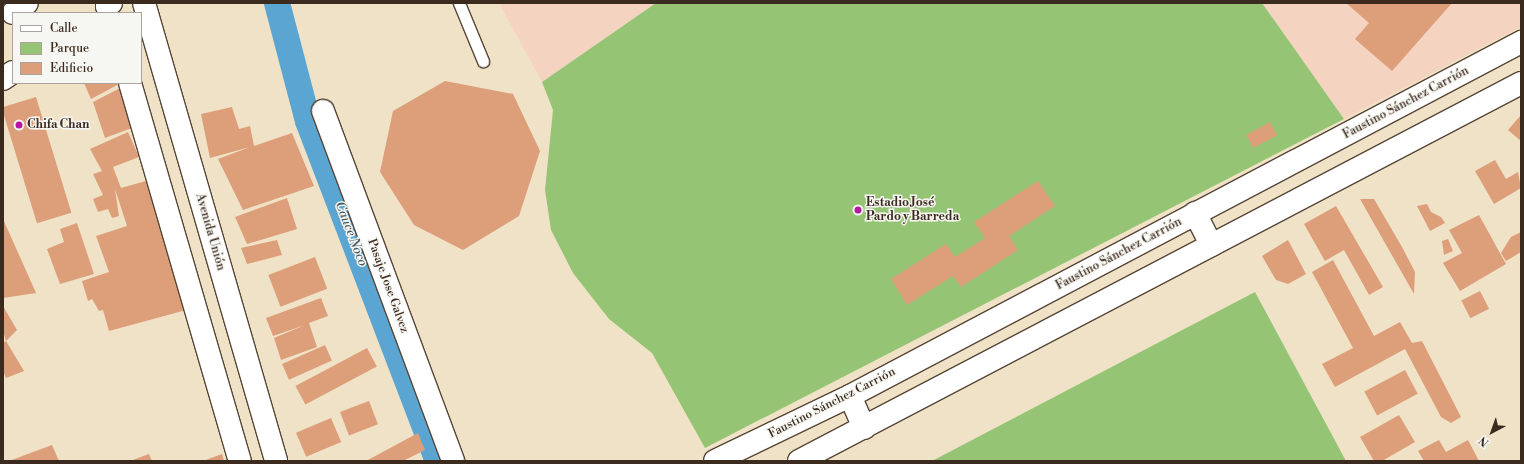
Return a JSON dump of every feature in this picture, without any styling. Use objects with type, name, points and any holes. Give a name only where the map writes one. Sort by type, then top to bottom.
[{"type":"street","points":[[14,12],[27,3]]},
{"type":"street","name":"Avenida Unión","points":[[144,3],[276,461]]},
{"type":"street","points":[[3,20],[12,14]]},
{"type":"street","name":"Faustino Sánchez Carrión","points":[[715,461],[850,396],[1521,42]]},
{"type":"street","points":[[3,79],[12,73]]},
{"type":"street","points":[[799,461],[1521,83]]},
{"type":"street","points":[[130,84],[240,461]]},
{"type":"street","name":"Pasaje Jose Galvez","points":[[323,111],[453,461]]},
{"type":"street","points":[[1195,214],[1211,245]]},
{"type":"street","points":[[850,396],[864,428]]},
{"type":"lane","points":[[459,3],[483,61]]},
{"type":"shaded area","points":[[499,3],[656,3],[542,82]]},
{"type":"shaded area","points":[[1262,3],[1521,3],[1521,27],[1344,119]]},
{"type":"green space","name":"Estadio José Pardo y Barreda","points":[[656,3],[1262,3],[1344,119],[705,448],[652,353],[609,319],[573,273],[551,230],[545,190],[553,110],[542,82]]},
{"type":"green space","points":[[1255,292],[1346,461],[932,461]]},
{"type":"building","points":[[1346,3],[1452,3],[1392,71],[1355,39],[1369,23]]},
{"type":"building","points":[[445,81],[513,94],[540,151],[519,216],[463,250],[414,225],[380,172],[393,111]]},
{"type":"building","points":[[84,84],[119,84],[91,99]]},
{"type":"building","points":[[128,84],[140,125],[105,138],[93,102]]},
{"type":"building","points":[[36,97],[71,213],[37,223],[3,112],[3,107]]},
{"type":"building","points":[[232,107],[239,129],[250,126],[254,146],[292,133],[314,186],[243,210],[218,159],[250,147],[210,158],[201,114]]},
{"type":"building","points":[[1521,115],[1521,141],[1508,130]]},
{"type":"building","points":[[1270,122],[1277,135],[1253,148],[1246,135]]},
{"type":"building","points":[[128,132],[139,157],[113,167],[121,188],[153,179],[190,309],[109,331],[103,310],[99,311],[92,299],[88,301],[82,281],[109,272],[96,236],[127,226],[115,189],[119,216],[112,218],[108,209],[98,212],[93,199],[103,195],[93,174],[102,171],[90,149]]},
{"type":"building","points":[[1495,160],[1506,179],[1518,172],[1521,188],[1494,204],[1475,171]]},
{"type":"building","points":[[1038,181],[1055,206],[1009,236],[1018,250],[961,287],[953,276],[907,305],[891,279],[946,244],[955,257],[985,238],[974,222]]},
{"type":"building","points":[[287,198],[297,229],[247,244],[235,217]]},
{"type":"building","points":[[1360,199],[1374,199],[1402,247],[1415,272],[1414,294]]},
{"type":"building","points":[[1427,204],[1431,212],[1441,217],[1445,223],[1430,231],[1417,206]]},
{"type":"building","points":[[1336,206],[1383,287],[1369,295],[1344,250],[1325,261],[1304,224]]},
{"type":"building","points":[[1479,215],[1506,264],[1460,291],[1443,263],[1462,253],[1449,230]]},
{"type":"building","points":[[3,219],[36,293],[3,298]]},
{"type":"building","points":[[77,223],[94,274],[60,284],[47,249],[64,242],[60,229]]},
{"type":"building","points":[[1521,232],[1521,252],[1506,261],[1501,253],[1511,237]]},
{"type":"building","points":[[1448,239],[1453,251],[1444,255],[1442,241]]},
{"type":"building","points":[[277,240],[282,255],[247,264],[241,248]]},
{"type":"building","points":[[1288,240],[1306,274],[1288,284],[1276,280],[1262,256]]},
{"type":"building","points":[[315,257],[327,289],[281,307],[268,275]]},
{"type":"building","points":[[1333,260],[1374,336],[1400,322],[1412,343],[1422,341],[1461,417],[1451,423],[1441,417],[1405,349],[1335,387],[1322,364],[1353,348],[1312,272]]},
{"type":"building","points":[[1480,291],[1489,309],[1470,318],[1461,301]]},
{"type":"building","points":[[321,298],[328,316],[309,323],[317,347],[281,360],[274,338],[305,325],[273,336],[266,318]]},
{"type":"building","points":[[3,306],[17,330],[6,341],[3,331]]},
{"type":"building","points":[[6,341],[24,371],[6,378],[3,371],[3,343]]},
{"type":"building","points":[[325,345],[332,361],[289,380],[282,364]]},
{"type":"building","points":[[367,348],[377,367],[305,405],[295,386]]},
{"type":"building","points":[[1405,370],[1418,394],[1377,415],[1364,392]]},
{"type":"building","points":[[369,401],[378,424],[349,435],[340,412]]},
{"type":"building","points":[[1399,415],[1415,442],[1382,461],[1374,461],[1360,437]]},
{"type":"building","points":[[331,418],[341,442],[306,457],[296,433]]},
{"type":"building","points":[[418,433],[425,450],[403,461],[366,461]]},
{"type":"building","points":[[1439,440],[1446,452],[1468,440],[1479,461],[1424,461],[1418,451]]},
{"type":"building","points":[[52,445],[59,461],[9,461]]},
{"type":"building","points":[[149,454],[152,461],[130,461]]},
{"type":"building","points":[[222,454],[224,461],[203,461]]},
{"type":"waterway","name":"Cauce Noco","points":[[277,3],[308,121],[438,461]]},
{"type":"place","name":"Chifa Chan","points":[[19,125]]},
{"type":"place","name":"Estadio José Pardo y Barreda","points":[[858,210]]}]
